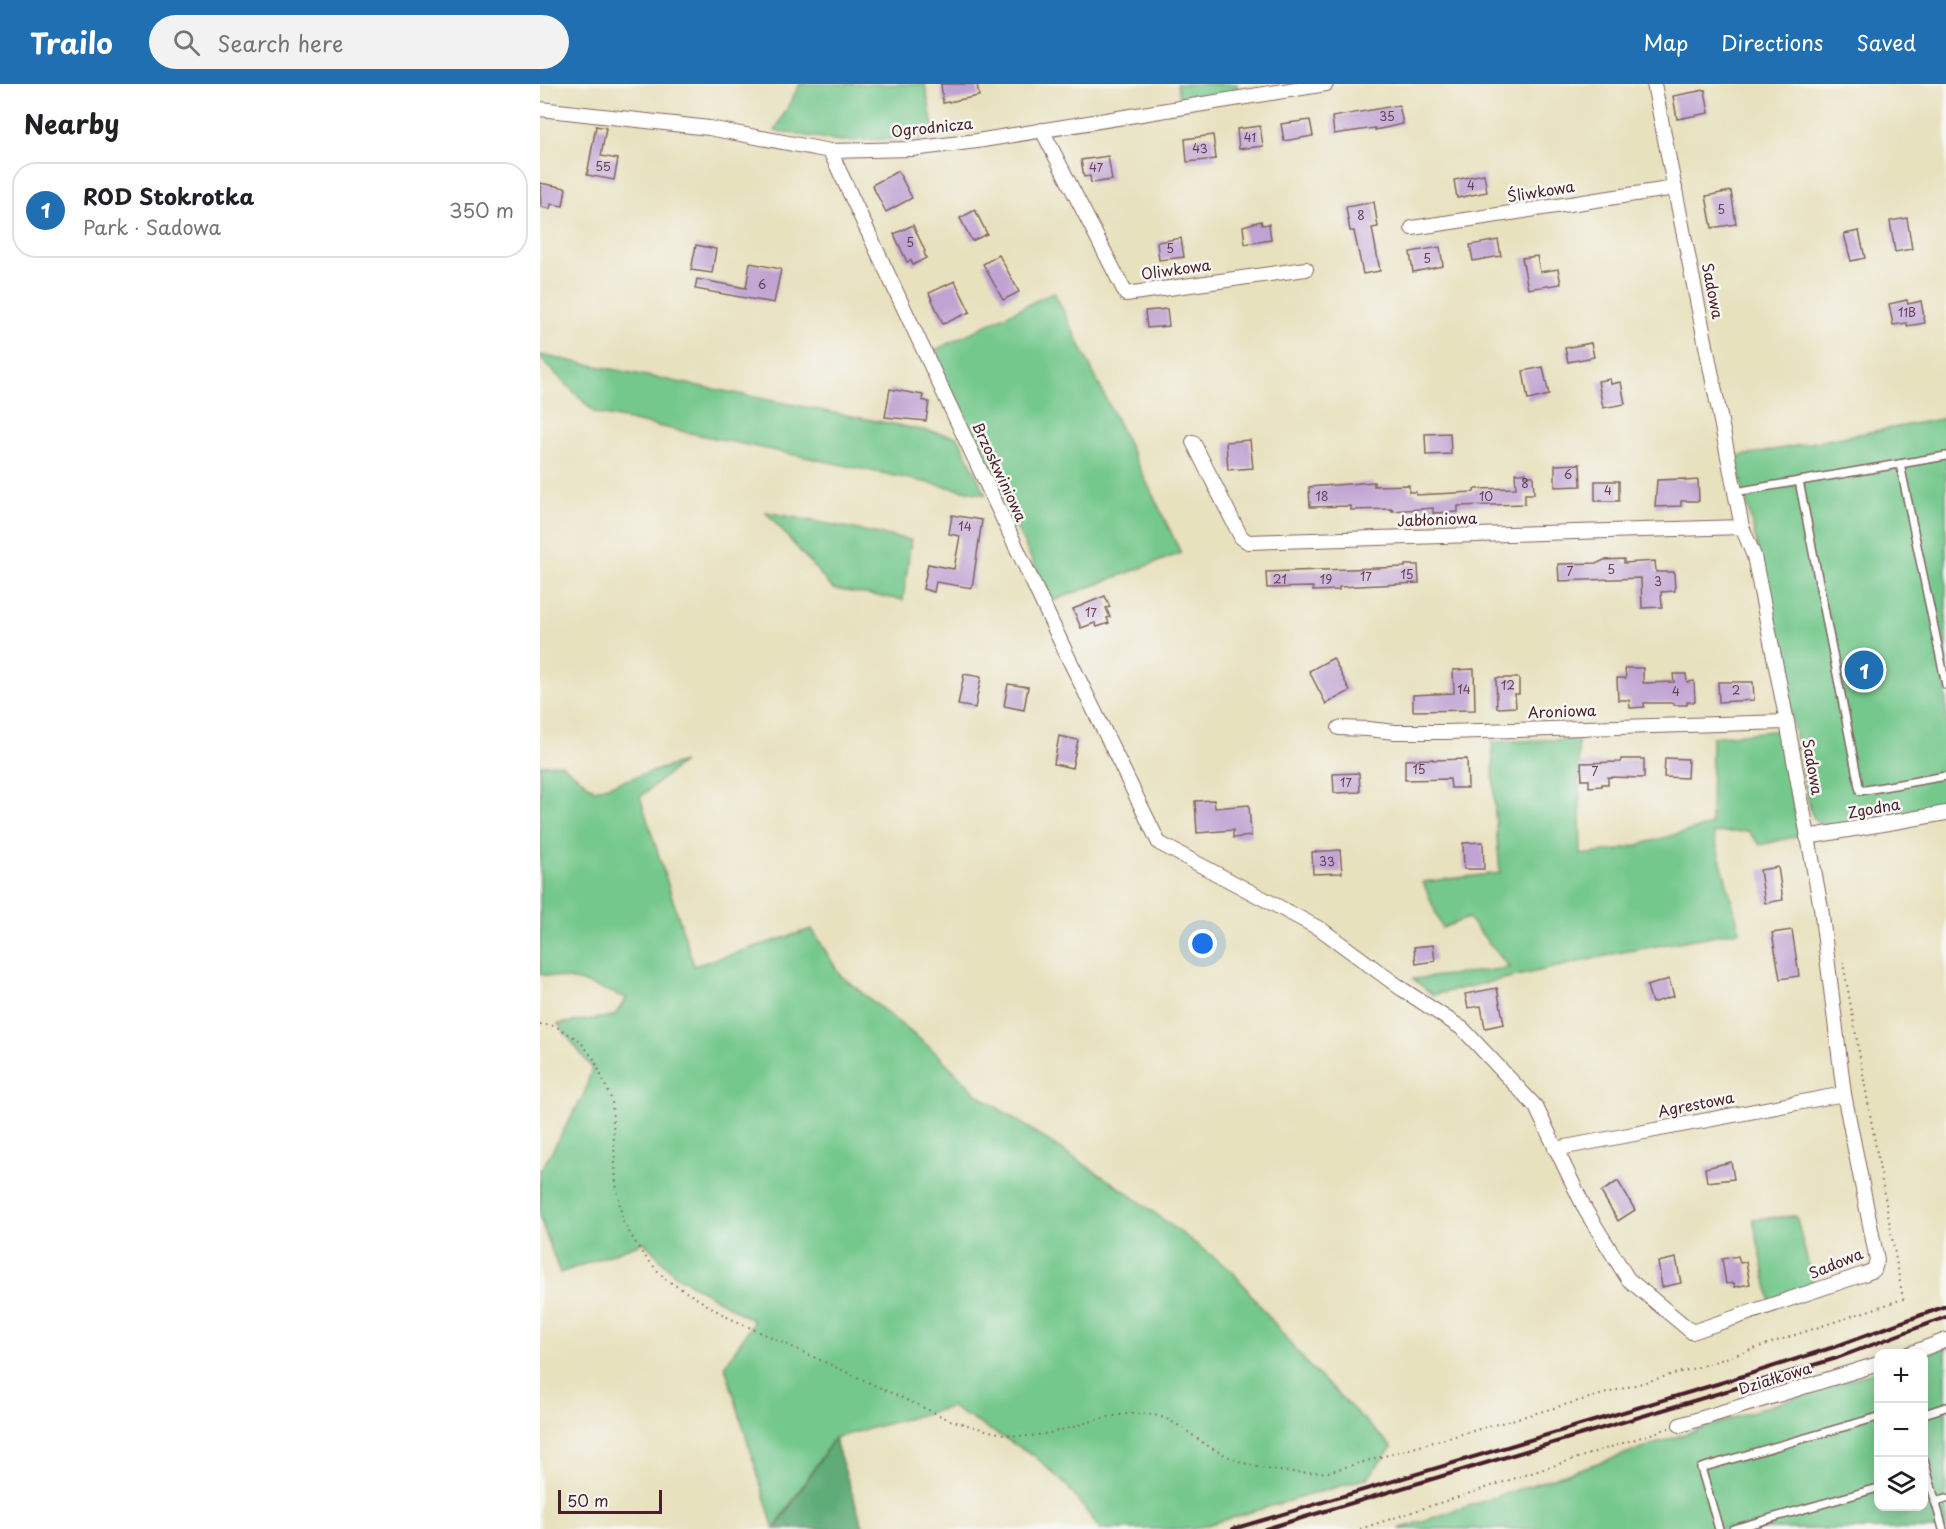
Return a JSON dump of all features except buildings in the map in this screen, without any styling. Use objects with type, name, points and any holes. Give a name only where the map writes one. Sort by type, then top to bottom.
[{"type":"street","name":"Ogrodnicza","points":[[540,109],[709,128],[830,151],[912,149],[1321,84]]},
{"type":"street","name":"Sadowa","points":[[1654,84],[1742,527],[1754,556],[1787,722],[1821,908],[1844,1094],[1877,1260],[1874,1269],[1692,1332]]},
{"type":"street","name":"Oliwkowa","points":[[1042,130],[1126,294],[1306,269]]},
{"type":"street","name":"Brzoskwiniowa","points":[[830,151],[1062,644],[1159,843],[1322,930],[1402,989],[1463,1029],[1536,1107],[1586,1211],[1628,1279],[1692,1332]]},
{"type":"street","name":"Śliwkowa","points":[[1412,228],[1675,188]]},
{"type":"street","name":"Jabłoniowa","points":[[1193,442],[1242,537],[1248,542],[1742,527]]},
{"type":"street","name":"Aroniowa","points":[[1339,728],[1395,732],[1446,732],[1787,722]]},
{"type":"street","name":"Zgodna","points":[[1807,837],[1946,813]]},
{"type":"street","name":"Agrestowa","points":[[1555,1149],[1844,1094]]},
{"type":"street","points":[[1920,1349],[1946,1340]]},
{"type":"street","name":"Działkowa","points":[[1680,1425],[1874,1365]]},
{"type":"lane","points":[[1735,492],[1946,456]]},
{"type":"lane","points":[[1900,464],[1946,685]]},
{"type":"lane","points":[[1799,481],[1860,791],[1946,776]]},
{"type":"lane","points":[[1928,1412],[1946,1407]]},
{"type":"lane","points":[[1719,1529],[1701,1468],[1874,1418]]},
{"type":"lane","points":[[1928,1482],[1943,1529]]},
{"type":"lane","points":[[1733,1529],[1874,1489]]},
{"type":"lane","points":[[1935,1502],[1946,1499]]},
{"type":"path","points":[[540,1024],[555,1026],[579,1040],[594,1059],[612,1101],[616,1184],[623,1222],[642,1253],[665,1279],[727,1317],[950,1420],[984,1430],[1026,1436],[1063,1430],[1123,1415],[1157,1416],[1183,1427],[1204,1443],[1242,1464],[1275,1472],[1328,1472],[1702,1366],[1903,1299],[1842,959]]},
{"type":"path","points":[[1359,1529],[1680,1425]]},
{"type":"green space","points":[[800,84],[925,84],[935,137],[841,141],[775,131]]},
{"type":"green space","points":[[1177,84],[1237,84],[1238,94],[1180,102]]},
{"type":"green space","points":[[1054,292],[1181,553],[1052,601],[931,352]]},
{"type":"green space","points":[[540,355],[958,437],[986,495],[595,413],[540,358]]},
{"type":"green space","points":[[1946,418],[1946,808],[1830,827],[1817,822],[1811,813],[1754,532],[1735,457]]},
{"type":"green space","points":[[766,512],[911,540],[903,600],[833,589]]},
{"type":"green space","points":[[1781,730],[1799,836],[1760,845],[1748,831],[1713,833],[1740,931],[1623,952],[1433,995],[1413,979],[1510,968],[1468,918],[1442,928],[1423,882],[1500,873],[1492,742],[1578,739],[1581,855],[1619,850],[1711,825],[1712,737]]},
{"type":"green space","points":[[683,762],[640,797],[694,966],[812,929],[840,975],[933,1050],[978,1095],[1128,1193],[1232,1271],[1308,1365],[1392,1447],[1367,1478],[1193,1529],[1100,1529],[1067,1486],[1035,1456],[951,1407],[834,1438],[774,1529],[725,1366],[754,1321],[675,1275],[644,1242],[560,1273],[540,1218],[540,1168],[543,1167],[584,1094],[592,1068],[558,1024],[614,1016],[627,998],[579,981],[540,974],[540,765],[561,764],[595,790]]},
{"type":"green space","points":[[1796,1216],[1814,1287],[1771,1303],[1753,1219]]},
{"type":"green space","points":[[1946,1347],[1946,1529],[1399,1529],[1874,1371],[1874,1511],[1928,1511],[1928,1354]]},
{"type":"green space","points":[[834,1438],[864,1529],[776,1529]]},
{"type":"railway","points":[[1233,1529],[1737,1378],[1834,1347],[1946,1306]]},
{"type":"railway","points":[[1265,1529],[1837,1358],[1946,1317]]},
{"type":"place","name":"ROD Stokrotka","points":[[1864,670]]}]
